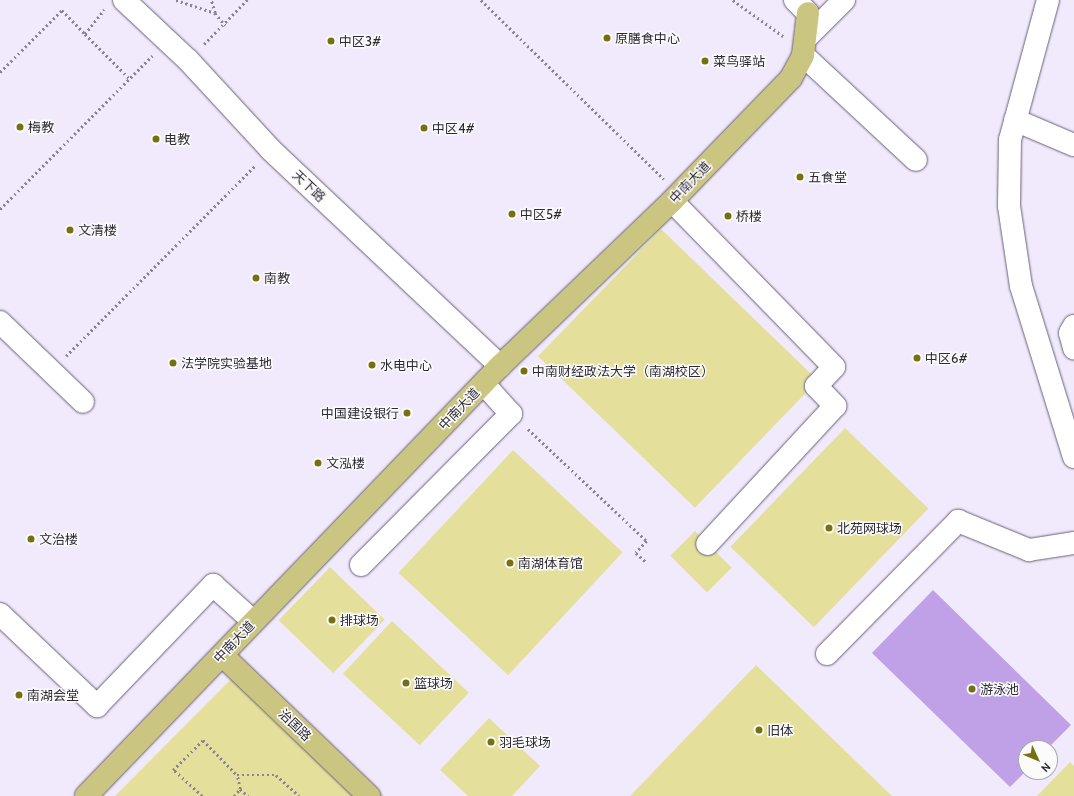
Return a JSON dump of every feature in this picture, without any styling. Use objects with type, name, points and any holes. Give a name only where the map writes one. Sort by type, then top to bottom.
[{"type":"main road","name":"中南大道","points":[[86,796],[500,366],[676,198],[790,78],[805,45],[801,6]]},
{"type":"main road","name":"治国路","points":[[222,655],[369,796]]},
{"type":"street","points":[[844,0],[805,45],[916,160]]},
{"type":"street","points":[[1048,0],[1010,140],[1009,206],[1021,286],[1074,457]]},
{"type":"street","name":"天下路","points":[[116,2],[167,41],[188,60],[271,150],[500,366]]},
{"type":"street","points":[[1015,120],[1074,145]]},
{"type":"street","points":[[676,198],[834,367],[816,386],[835,406],[707,544]]},
{"type":"street","points":[[0,322],[49,373],[83,402]]},
{"type":"street","points":[[1074,326],[1070,333],[1074,348]]},
{"type":"street","points":[[361,565],[511,414],[484,384]]},
{"type":"street","points":[[827,654],[958,521],[1029,550],[1074,543]]},
{"type":"street","points":[[0,614],[97,706],[213,585],[253,621]]},
{"type":"path","points":[[176,0],[215,13]]},
{"type":"path","points":[[211,0],[215,13],[225,25]]},
{"type":"path","points":[[188,60],[225,25],[247,0]]},
{"type":"path","points":[[481,0],[676,198]]},
{"type":"path","points":[[733,0],[805,45]]},
{"type":"path","points":[[85,34],[116,2]]},
{"type":"path","points":[[0,72],[62,10],[130,79]]},
{"type":"path","points":[[0,209],[167,41]]},
{"type":"path","points":[[49,373],[271,150]]},
{"type":"path","points":[[511,414],[647,541],[636,553],[647,563]]},
{"type":"path","points":[[202,796],[172,770],[203,740],[237,775],[240,789],[248,796]]},
{"type":"path","points":[[237,775],[276,775],[299,796]]},
{"type":"path","points":[[234,796],[240,789]]},
{"type":"shaded area","points":[[661,229],[818,380],[695,508],[538,356]]},
{"type":"shaded area","name":"北苑网球场","points":[[845,428],[928,509],[814,627],[730,547]]},
{"type":"shaded area","name":"南湖体育馆","points":[[513,450],[623,552],[508,675],[398,573]]},
{"type":"shaded area","points":[[695,531],[732,568],[707,593],[670,556]]},
{"type":"shaded area","name":"排球场","points":[[330,567],[385,620],[333,673],[279,620]]},
{"type":"shaded area","name":"游泳池","points":[[933,590],[1071,725],[1056,740],[1018,740],[1018,779],[1010,787],[872,653]]},
{"type":"shaded area","name":"篮球场","points":[[392,621],[469,693],[420,745],[343,674]]},
{"type":"shaded area","points":[[246,664],[384,796],[115,796]]},
{"type":"shaded area","name":"旧体","points":[[756,665],[892,796],[630,796]]},
{"type":"shaded area","name":"羽毛球场","points":[[489,718],[540,766],[512,796],[468,796],[440,770]]},
{"type":"shaded area","points":[[1070,762],[1074,766],[1074,796],[1037,796],[1053,780],[1058,780],[1058,774]]},
{"type":"place","name":"原膳食中心","points":[[607,38]]},
{"type":"place","name":"中区3#","points":[[331,41]]},
{"type":"place","name":"菜鸟驿站","points":[[705,61]]},
{"type":"place","name":"梅教","points":[[20,127]]},
{"type":"place","name":"中区4#","points":[[424,128]]},
{"type":"place","name":"电教","points":[[156,139]]},
{"type":"place","name":"五食堂","points":[[800,177]]},
{"type":"place","name":"中区5#","points":[[512,214]]},
{"type":"place","name":"桥楼","points":[[728,216]]},
{"type":"place","name":"文清楼","points":[[70,230]]},
{"type":"place","name":"南教","points":[[256,278]]},
{"type":"place","name":"中区6#","points":[[917,358]]},
{"type":"place","name":"法学院实验基地","points":[[173,363]]},
{"type":"place","name":"水电中心","points":[[372,365]]},
{"type":"place","name":"中南财经政法大学（南湖校区）","points":[[524,371]]},
{"type":"place","name":"中国建设银行","points":[[407,413]]},
{"type":"place","name":"文泓楼","points":[[318,463]]},
{"type":"place","name":"北苑网球场","points":[[829,528]]},
{"type":"place","name":"文治楼","points":[[31,539]]},
{"type":"place","name":"南湖体育馆","points":[[510,563]]},
{"type":"place","name":"排球场","points":[[332,620]]},
{"type":"place","name":"篮球场","points":[[406,683]]},
{"type":"place","name":"游泳池","points":[[972,689]]},
{"type":"place","name":"南湖会堂","points":[[19,695]]},
{"type":"place","name":"旧体","points":[[759,730]]},
{"type":"place","name":"羽毛球场","points":[[491,742]]}]
